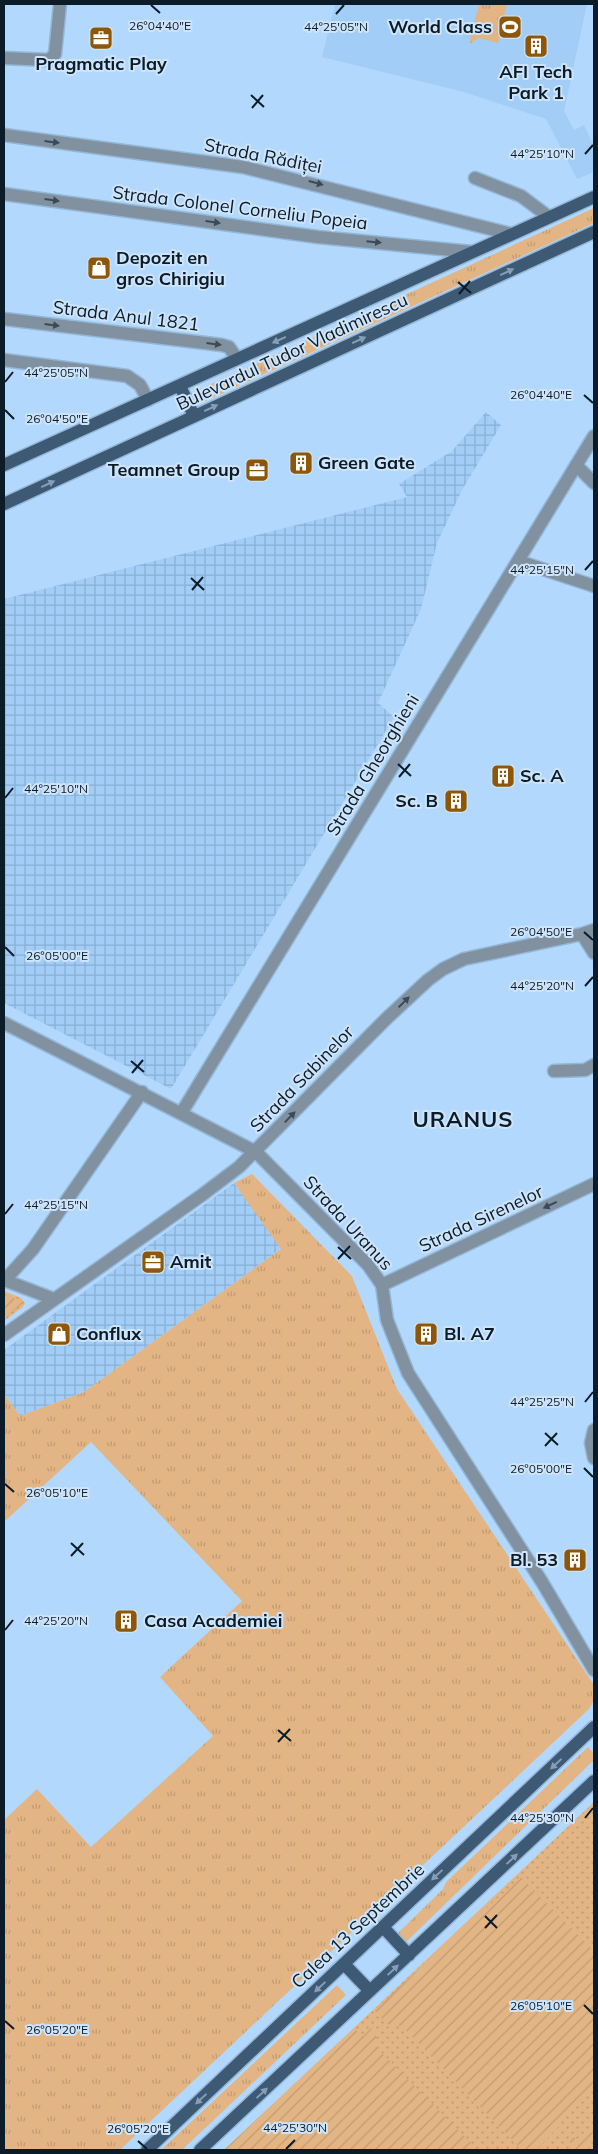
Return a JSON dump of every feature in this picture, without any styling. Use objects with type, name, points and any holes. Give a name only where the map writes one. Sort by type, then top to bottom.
[{"type":"main road","name":"Bulevardul Tudor Vladimirescu","points":[[4,465],[594,197]]},
{"type":"main road","name":"Bulevardul Tudor Vladimirescu","points":[[4,504],[594,232]]},
{"type":"main road","points":[[180,386],[194,416]]},
{"type":"main road","name":"Calea 13 Septembrie","points":[[147,2150],[593,1728]]},
{"type":"main road","points":[[200,2150],[594,1781]]},
{"type":"main road","points":[[383,1927],[409,1954]]},
{"type":"main road","points":[[344,1964],[370,1991]]},
{"type":"street","points":[[4,58],[49,60],[53,58],[60,4]]},
{"type":"street","name":"Strada Rădiței","points":[[4,135],[244,167],[511,234]]},
{"type":"street","points":[[475,178],[522,196],[549,217]]},
{"type":"street","name":"Strada Colonel Corneliu Popeia","points":[[4,194],[318,237],[428,248],[476,250]]},
{"type":"street","points":[[476,250],[485,243],[486,235],[480,226]]},
{"type":"street","points":[[428,248],[438,254],[439,260],[432,270]]},
{"type":"street","name":"Strada Anul 1821","points":[[4,319],[222,345],[229,347],[237,359]]},
{"type":"street","points":[[4,360],[127,376],[140,386],[148,400]]},
{"type":"street","name":"Strada Gheorghieni","points":[[182,1112],[594,436]]},
{"type":"street","points":[[576,465],[594,483]]},
{"type":"street","points":[[518,561],[594,586]]},
{"type":"street","points":[[588,932],[594,953]]},
{"type":"street","name":"Strada Sabinelor","points":[[4,1335],[202,1195],[256,1152],[386,1019],[428,980],[443,969],[464,958],[588,932]]},
{"type":"street","name":"Strada Uranus","points":[[4,1023],[182,1112],[256,1152],[368,1265],[382,1285],[387,1320],[408,1373],[583,1649],[594,1670]]},
{"type":"street","points":[[554,1071],[585,1070],[594,1065]]},
{"type":"street","points":[[54,1299],[4,1280],[33,1249],[142,1092]]},
{"type":"street","name":"Strada Sirenelor","points":[[382,1285],[594,1184]]},
{"type":"street","points":[[594,1430],[591,1443],[594,1458]]},
{"type":"street","name":"Strada Uranus","points":[[583,1649],[594,1658]]},
{"type":"shaded area","points":[[335,4],[587,4],[564,111],[574,130],[584,125],[594,146],[594,172],[577,179],[546,119],[464,92],[322,57]]},
{"type":"shaded area","points":[[486,412],[501,425],[462,490],[437,543],[421,609],[378,703],[394,717],[171,1089],[4,1003],[4,599],[407,497],[399,484],[452,451]]},
{"type":"shaded area","points":[[234,1183],[282,1248],[84,1392],[20,1416],[4,1394],[4,1350]]},
{"type":"green space","points":[[479,4],[507,4],[498,43],[479,38],[469,44]]},
{"type":"green space","points":[[594,208],[594,223],[199,404],[193,394],[194,392]]},
{"type":"green space","points":[[252,1174],[352,1276],[397,1389],[594,1685],[594,1700],[589,1709],[120,2150],[4,2150],[4,1820],[37,1789],[91,1847],[213,1736],[160,1677],[242,1601],[91,1442],[4,1522],[4,1394],[20,1416],[84,1392],[281,1249],[234,1183]]},
{"type":"green space","points":[[4,1291],[21,1298],[25,1303],[23,1307],[4,1321]]},
{"type":"green space","points":[[4,1293],[23,1303],[4,1319]]},
{"type":"green space","points":[[588,1747],[594,1754],[594,1760],[405,1943],[397,1934],[443,1889],[446,1882]]},
{"type":"green space","points":[[594,1802],[594,2150],[224,2150]]},
{"type":"green space","points":[[521,1877],[594,1951],[594,2084],[557,2122],[560,2125],[537,2150],[522,2150],[402,2026],[387,2024],[374,2010]]},
{"type":"green space","points":[[337,1985],[346,1995],[182,2150],[161,2150]]},
{"type":"green space","points":[[354,2028],[363,2036],[371,2028],[376,2034],[376,2045],[380,2051],[478,2150],[224,2150]]},
{"type":"green space","points":[[594,2127],[594,2135],[586,2143],[591,2149],[570,2150],[570,2140],[573,2136],[579,2142]]},
{"type":"place","name":"World Class","points":[[510,27]]},
{"type":"place","name":"Pragmatic Play","points":[[101,38]]},
{"type":"place","name":"AFI Tech Park 1","points":[[536,46]]},
{"type":"place","name":"Depozit en gros Chirigiu","points":[[99,268]]},
{"type":"place","name":"Green Gate","points":[[301,463]]},
{"type":"place","name":"Teamnet Group","points":[[257,470]]},
{"type":"place","name":"Sc. A","points":[[503,776]]},
{"type":"place","name":"Sc. B","points":[[456,801]]},
{"type":"place","name":"Amit","points":[[153,1262]]},
{"type":"place","name":"Conflux","points":[[59,1334]]},
{"type":"place","name":"Bl. A7","points":[[426,1334]]},
{"type":"place","name":"Bl. 53","points":[[575,1560]]},
{"type":"place","name":"Casa Academiei","points":[[126,1621]]},
{"type":"district","name":"URANUS","points":[[463,1119]]}]
